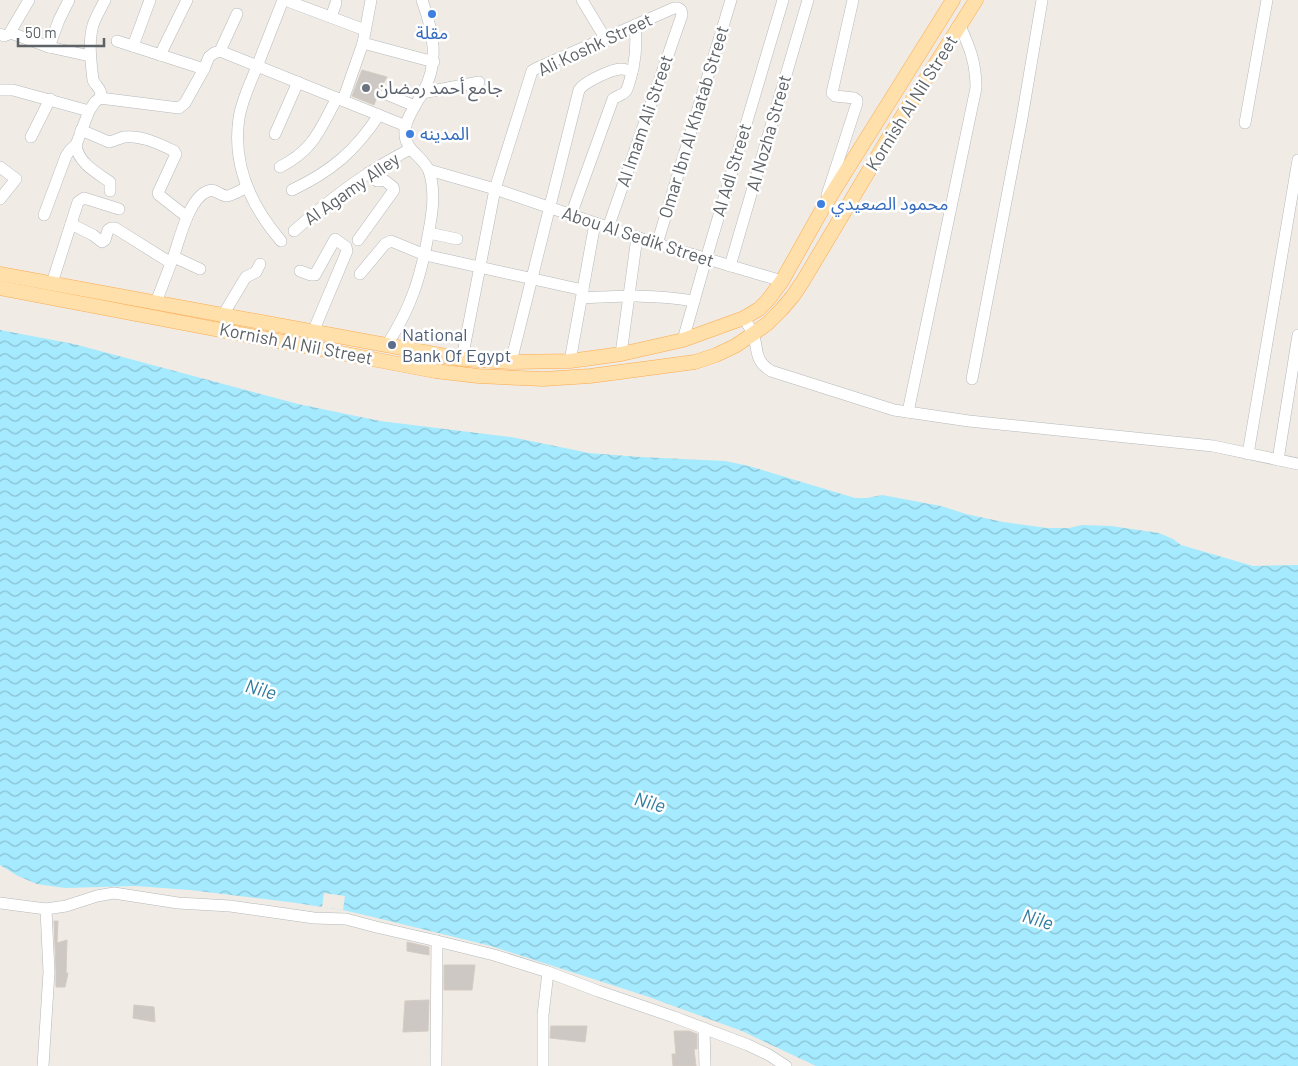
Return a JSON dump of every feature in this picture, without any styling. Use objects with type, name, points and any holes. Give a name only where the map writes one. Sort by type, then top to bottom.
[{"type":"main road","name":"Kornish Al Nil Street","points":[[0,274],[462,359],[511,362],[570,361],[621,354],[683,340],[744,318],[760,309],[764,304],[782,281],[823,208],[952,0]]},
{"type":"main road","name":"Kornish Al Nil Street","points":[[0,288],[435,371],[478,376],[543,379],[590,376],[695,362],[716,355],[753,334],[768,323],[793,296],[886,142],[976,0]]},
{"type":"street","points":[[49,47],[69,0]]},
{"type":"street","points":[[100,98],[100,89],[93,80],[90,39],[93,24],[105,0]]},
{"type":"street","points":[[133,46],[150,0]]},
{"type":"street","points":[[160,55],[187,0]]},
{"type":"street","points":[[281,241],[261,216],[253,202],[240,164],[237,141],[239,117],[245,94],[284,0],[366,30]]},
{"type":"street","points":[[280,167],[301,155],[309,146],[340,99],[363,42],[371,0]]},
{"type":"street","points":[[387,345],[402,320],[414,293],[425,256],[433,208],[429,170],[410,149],[406,138],[406,126],[430,78],[434,62],[431,30],[422,0]]},
{"type":"street","name":"Omar Ibn Al Khatab Street","points":[[657,244],[731,0]]},
{"type":"street","name":"Al Adl Street","points":[[683,340],[783,0]]},
{"type":"street","name":"Al Nozha Street","points":[[730,266],[808,0]]},
{"type":"street","points":[[823,208],[857,103],[854,98],[835,96],[832,93],[853,0]]},
{"type":"street","points":[[972,379],[1020,128],[1042,0]]},
{"type":"street","points":[[1246,123],[1267,0]]},
{"type":"street","points":[[24,1],[5,34],[49,47],[90,56]]},
{"type":"street","points":[[585,1],[604,38]]},
{"type":"street","points":[[331,17],[336,3]]},
{"type":"street","name":"Ali Koshk Street","points":[[462,359],[496,189],[532,72],[537,68],[674,8],[681,10],[682,15]]},
{"type":"street","points":[[220,52],[237,14]]},
{"type":"street","name":"Al Imam Ali Street","points":[[608,228],[682,15]]},
{"type":"street","points":[[571,215],[613,99],[625,92],[632,72],[636,57],[635,25]]},
{"type":"street","points":[[908,412],[976,88],[976,72],[971,49],[960,26]]},
{"type":"street","points":[[118,41],[204,69]]},
{"type":"street","points":[[363,42],[434,62]]},
{"type":"street","points":[[110,191],[110,182],[93,171],[76,151],[81,130],[89,110],[95,102],[100,98],[178,108],[185,103],[211,54],[217,51],[257,65],[406,126]]},
{"type":"street","points":[[511,362],[580,88],[613,71],[626,69],[632,72]]},
{"type":"street","points":[[275,134],[298,82]]},
{"type":"street","points":[[422,93],[479,82]]},
{"type":"street","points":[[0,90],[13,90],[89,110]]},
{"type":"street","points":[[386,94],[415,106]]},
{"type":"street","points":[[31,136],[50,100]]},
{"type":"street","points":[[292,190],[310,181],[342,160],[356,146],[379,115]]},
{"type":"street","points":[[81,130],[109,142],[123,137],[133,137],[160,144],[174,151],[176,154],[158,193],[187,217]]},
{"type":"street","points":[[44,214],[66,156],[76,145]]},
{"type":"street","name":"Al Agamy Alley","points":[[294,231],[318,210],[368,173],[410,149]]},
{"type":"street","points":[[1248,454],[1298,160]]},
{"type":"street","points":[[0,167],[16,179],[0,199]]},
{"type":"street","name":"Abou Al Sedik Street","points":[[429,170],[496,189],[657,244],[782,281]]},
{"type":"street","points":[[358,240],[394,190],[384,180],[377,181],[368,173]]},
{"type":"street","points":[[156,302],[187,217],[197,200],[208,191],[212,190],[226,196],[247,187]]},
{"type":"street","points":[[52,283],[78,202],[81,199],[88,199],[119,209]]},
{"type":"street","points":[[570,361],[595,223]]},
{"type":"street","points":[[71,224],[93,235],[102,242],[105,240],[108,230],[115,228],[172,260],[200,269]]},
{"type":"street","points":[[429,233],[458,239]]},
{"type":"street","points":[[621,354],[637,237]]},
{"type":"street","points":[[300,271],[312,276],[315,275],[335,239],[346,246],[346,251],[313,332]]},
{"type":"street","points":[[360,274],[391,241],[425,256],[531,279],[583,294],[663,296],[694,301]]},
{"type":"street","points":[[224,315],[244,280],[256,272],[260,264]]},
{"type":"street","points":[[744,318],[753,334],[762,365],[771,371],[894,410],[969,421],[1213,446],[1298,464]]},
{"type":"street","points":[[1278,460],[1298,336]]},
{"type":"street","points":[[0,903],[46,909],[66,906],[97,896],[114,893],[178,903],[230,906],[314,918],[346,919],[494,955],[548,972],[748,1045],[786,1066]]},
{"type":"street","points":[[43,1066],[49,972],[46,909]]},
{"type":"street","points":[[436,1066],[437,941]]},
{"type":"street","points":[[543,1066],[543,1016],[548,972]]},
{"type":"street","points":[[704,1028],[705,1066]]},
{"type":"water","name":"Nile","points":[[0,330],[74,344],[298,404],[380,421],[511,437],[589,453],[725,461],[749,466],[855,498],[882,495],[941,506],[1003,522],[1047,528],[1069,528],[1082,525],[1111,526],[1159,533],[1181,545],[1253,566],[1298,565],[1298,1066],[816,1066],[742,1031],[646,996],[491,946],[373,917],[343,910],[289,902],[190,890],[135,886],[65,888],[37,884],[18,876],[0,865]]},
{"type":"pier","points":[[324,893],[345,896],[343,910],[322,907]]},
{"type":"building","name":"جامع أحمد رمضان","points":[[362,70],[387,77],[374,105],[352,96]]},
{"type":"building","points":[[54,921],[58,921],[57,943],[67,940],[66,973],[68,973],[65,987],[56,987]]},
{"type":"building","points":[[407,942],[429,947],[429,955],[407,951]]},
{"type":"building","points":[[444,965],[475,965],[472,990],[444,990]]},
{"type":"building","points":[[429,1000],[428,1031],[403,1032],[405,1001]]},
{"type":"building","points":[[134,1005],[154,1007],[155,1022],[133,1018]]},
{"type":"building","points":[[551,1026],[587,1026],[585,1042],[550,1038]]},
{"type":"building","points":[[674,1031],[689,1031],[697,1034],[697,1049],[694,1049],[696,1066],[673,1066],[672,1054],[676,1054]]},
{"type":"place","name":"مقلة","points":[[432,14]]},
{"type":"place","name":"جامع أحمد رمضان","points":[[366,88]]},
{"type":"place","name":"المدينه","points":[[410,134]]},
{"type":"place","name":"محمود الصعيدي","points":[[821,204]]},
{"type":"place","name":"National Bank Of Egypt","points":[[392,345]]}]
